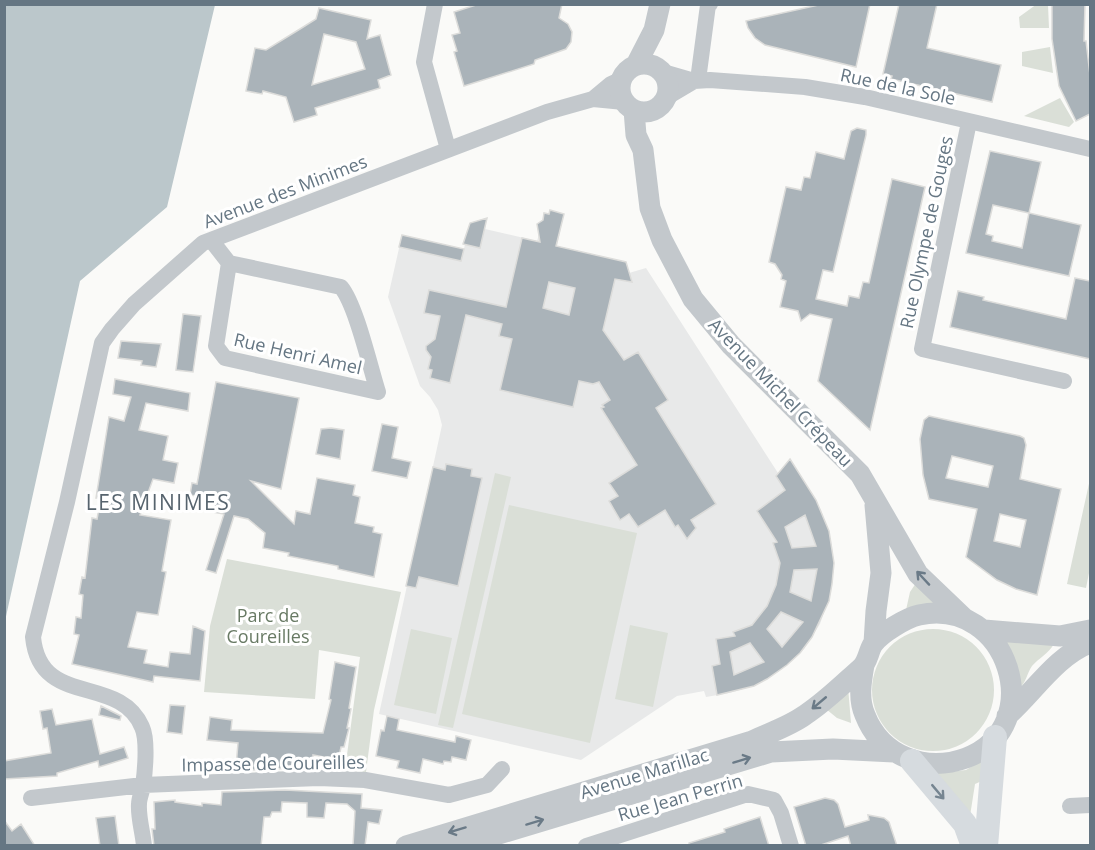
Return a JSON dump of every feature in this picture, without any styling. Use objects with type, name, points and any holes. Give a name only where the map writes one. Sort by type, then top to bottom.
[{"type":"main road","points":[[986,846],[995,737]]},
{"type":"main road","points":[[903,757],[965,824],[973,846]]},
{"type":"street","points":[[435,4],[424,62],[448,149]]},
{"type":"street","name":"Avenue Michel Crépeau","points":[[645,105],[621,94],[629,72],[654,30],[660,4]]},
{"type":"street","points":[[645,105],[696,81],[710,4]]},
{"type":"street","name":"Avenue Michel Crépeau","points":[[654,30],[661,70],[668,84],[645,105],[636,135],[643,150],[650,208],[662,240],[693,299],[731,345],[849,461],[860,474],[918,574],[964,619]]},
{"type":"street","points":[[629,72],[648,64],[661,70]]},
{"type":"street","name":"Rue de la Sole","points":[[661,70],[696,81],[805,87],[866,97],[1090,149]]},
{"type":"street","name":"Avenue des Minimes","points":[[593,99],[629,72]]},
{"type":"street","name":"Avenue des Minimes","points":[[144,846],[138,805],[143,785],[145,741],[142,727],[126,706],[105,696],[56,680],[48,674],[34,652],[33,637],[67,502],[102,343],[112,328],[134,304],[203,243],[547,112],[593,99],[645,105]]},
{"type":"street","name":"Rue Olympe de Gouges","points":[[969,122],[922,349],[1064,381]]},
{"type":"street","points":[[211,240],[229,263]]},
{"type":"street","name":"Rue Henri Amel","points":[[229,263],[341,287],[356,321],[378,392],[225,358],[216,346],[229,263]]},
{"type":"street","name":"Avenue Michel Crépeau","points":[[874,499],[881,573],[874,643]]},
{"type":"street","points":[[1007,716],[1011,695],[1010,675],[1004,655],[984,630],[964,619],[942,614],[918,615],[897,624],[874,643],[864,665],[860,690],[864,714],[876,735],[903,757],[932,765],[953,763],[972,756],[995,737],[1007,716],[1063,659],[1076,649],[1090,644]]},
{"type":"street","points":[[984,630],[1060,636],[1090,630]]},
{"type":"street","name":"Avenue Marillac","points":[[406,846],[752,741],[804,716],[864,665]]},
{"type":"street","name":"Avenue Marillac","points":[[460,845],[504,838],[771,752],[833,750],[903,757]]},
{"type":"street","name":"Impasse de Coureilles","points":[[32,798],[143,785],[342,779],[365,780],[449,795],[487,785],[502,769]]},
{"type":"street","name":"Rue Jean Perrin","points":[[586,846],[748,794],[774,800],[781,813],[791,846]]},
{"type":"street","points":[[1070,807],[1090,805]]},
{"type":"shaded area","points":[[5,4],[215,5],[167,207],[80,281],[5,621]]},
{"type":"shaded area","points":[[550,210],[564,214],[557,246],[626,262],[629,273],[646,268],[778,473],[790,459],[821,510],[831,541],[834,563],[830,595],[820,624],[804,649],[778,672],[754,686],[729,693],[706,697],[704,691],[677,696],[581,760],[379,714],[442,425],[438,410],[420,386],[388,297],[402,235],[464,249],[465,236],[470,223],[487,218],[485,229],[537,241],[540,231],[537,225],[542,221],[544,213],[549,214]]},
{"type":"green space","points":[[1037,4],[1048,5],[1049,28],[1020,28],[1019,17]]},
{"type":"green space","points":[[1050,47],[1053,73],[1022,66],[1022,52]]},
{"type":"green space","points":[[1060,98],[1074,122],[1069,127],[1024,116]]},
{"type":"green space","points":[[495,473],[511,477],[453,728],[438,725]]},
{"type":"green space","points":[[1090,479],[1090,568],[1086,588],[1067,584]]},
{"type":"green space","points":[[509,505],[637,533],[590,743],[462,714]]},
{"type":"green space","name":"Parc de Coureilles","points":[[227,559],[401,592],[374,710],[366,772],[345,770],[360,657],[319,650],[315,699],[204,692],[210,626]]},
{"type":"green space","points":[[916,583],[938,603],[906,610],[910,592]]},
{"type":"green space","points":[[630,625],[668,633],[653,707],[615,699]]},
{"type":"green space","points":[[411,629],[452,638],[436,714],[394,705]]},
{"type":"green space","points":[[933,629],[956,633],[976,647],[990,667],[994,690],[990,713],[976,733],[956,747],[933,751],[910,747],[890,733],[876,713],[872,690],[876,667],[890,647],[910,633]]},
{"type":"green space","points":[[1003,639],[1054,644],[1032,666],[1019,689]]},
{"type":"green space","points":[[848,687],[851,723],[837,718],[826,709]]},
{"type":"green space","points":[[987,757],[984,780],[975,784],[970,816],[930,774],[966,770]]},
{"type":"building","points":[[479,4],[562,4],[559,18],[568,24],[572,32],[571,42],[566,49],[535,60],[534,64],[464,86],[454,52],[457,51],[452,35],[460,33],[454,12]]},
{"type":"building","points":[[823,4],[870,4],[856,67],[765,45],[755,38],[746,21]]},
{"type":"building","points":[[899,4],[937,4],[927,48],[1001,65],[992,102],[891,79],[892,76],[883,74]]},
{"type":"building","points":[[1052,4],[1085,4],[1084,41],[1086,41],[1090,75],[1090,114],[1076,121],[1059,86],[1052,39]]},
{"type":"building","points":[[319,8],[371,20],[367,39],[380,35],[391,75],[378,80],[380,88],[315,108],[317,115],[294,122],[286,97],[263,91],[262,94],[246,91],[255,48],[266,50],[316,19]],"holes":[[[324,34],[356,42],[365,69],[312,85]]]},
{"type":"building","points":[[857,128],[866,130],[866,135],[833,272],[823,270],[816,299],[847,306],[849,296],[859,298],[863,282],[869,283],[892,179],[925,187],[870,430],[818,381],[832,319],[810,314],[801,321],[798,311],[780,307],[786,281],[781,279],[782,275],[775,264],[769,262],[786,187],[801,190],[804,177],[810,178],[816,152],[844,159],[851,131]]},
{"type":"building","points":[[990,151],[1041,162],[1029,213],[1081,225],[1069,276],[966,253]],"holes":[[[993,205],[1029,213],[1022,248],[992,241],[993,236],[986,234]]]},
{"type":"building","points":[[550,210],[564,214],[556,246],[626,262],[632,282],[615,279],[603,330],[624,360],[638,352],[668,400],[656,408],[716,504],[691,520],[696,528],[687,539],[678,525],[675,527],[665,510],[638,527],[629,514],[620,520],[609,501],[618,496],[609,483],[637,465],[601,408],[610,400],[599,382],[593,384],[579,381],[573,407],[500,390],[512,339],[499,336],[502,324],[466,315],[450,383],[430,378],[432,370],[428,369],[431,357],[426,346],[435,339],[440,316],[424,313],[429,290],[506,307],[522,238],[540,242],[537,224],[543,220],[544,213],[549,214]],"holes":[[[549,282],[575,288],[569,315],[543,308]]]},
{"type":"building","points":[[487,218],[480,248],[463,244],[470,223]]},
{"type":"building","points":[[402,235],[464,249],[461,261],[399,247]]},
{"type":"building","points":[[1075,278],[1090,281],[1090,359],[950,327],[958,291],[984,297],[983,300],[1066,319]]},
{"type":"building","points":[[183,314],[201,316],[193,372],[176,370]]},
{"type":"building","points":[[121,341],[161,344],[156,367],[141,365],[142,361],[118,358]]},
{"type":"building","points":[[115,379],[190,393],[188,411],[146,403],[139,430],[168,436],[163,460],[178,463],[174,483],[153,479],[140,515],[171,520],[162,571],[166,572],[158,615],[137,612],[128,647],[147,650],[144,663],[168,667],[170,652],[190,654],[193,626],[205,631],[200,681],[154,676],[153,682],[72,664],[79,635],[74,634],[76,617],[81,618],[83,595],[79,594],[82,577],[85,578],[92,518],[97,519],[101,498],[96,498],[109,417],[124,421],[131,397],[113,394]]},
{"type":"building","points":[[216,382],[299,398],[281,489],[251,481],[294,524],[296,511],[310,514],[317,478],[355,485],[353,495],[360,497],[355,523],[374,527],[373,532],[382,534],[374,577],[263,548],[265,533],[248,519],[234,516],[216,573],[206,570],[224,514],[194,509],[196,496],[190,495],[192,483],[197,484]]},
{"type":"building","points":[[929,416],[1024,438],[1026,445],[1020,479],[1061,489],[1037,595],[997,580],[966,557],[977,509],[929,499],[923,475],[920,439],[924,420]],"holes":[[[952,456],[993,466],[988,487],[946,478]],[[1000,514],[1026,520],[1020,547],[994,541]]]},
{"type":"building","points":[[382,424],[398,427],[392,458],[411,462],[407,478],[372,471]]},
{"type":"building","points":[[321,429],[344,430],[340,459],[316,454]]},
{"type":"building","points":[[790,459],[816,500],[829,531],[834,563],[829,601],[812,637],[787,665],[754,686],[717,695],[712,666],[720,664],[716,639],[735,636],[733,632],[752,625],[767,606],[776,585],[780,563],[773,543],[777,542],[757,511],[785,490],[776,476]],"holes":[[[805,515],[816,546],[792,548],[785,527]],[[817,569],[811,601],[790,592],[794,570]],[[781,612],[803,622],[782,647],[767,629]],[[750,643],[764,662],[734,675],[730,652]]]},
{"type":"building","points":[[446,464],[472,469],[471,476],[482,478],[458,586],[419,577],[416,588],[406,586],[433,467],[445,470]]},
{"type":"building","points":[[335,662],[356,667],[349,708],[351,709],[347,728],[349,728],[339,757],[336,756],[334,759],[313,755],[313,767],[252,770],[252,767],[236,767],[238,743],[207,740],[210,717],[232,720],[231,730],[323,733],[331,700],[329,699]]},
{"type":"building","points":[[170,705],[185,706],[182,734],[167,732]]},
{"type":"building","points":[[101,706],[121,716],[120,720],[99,715]]},
{"type":"building","points":[[52,709],[56,725],[92,719],[100,754],[124,747],[128,758],[99,767],[98,761],[57,773],[57,776],[4,779],[4,761],[51,753],[47,728],[43,729],[40,711]]},
{"type":"building","points":[[387,716],[399,719],[397,730],[455,742],[456,736],[471,740],[466,760],[452,757],[451,762],[444,761],[443,764],[423,759],[420,773],[397,768],[399,761],[376,756],[381,730],[384,731]]},
{"type":"building","points":[[285,790],[362,794],[361,808],[382,810],[379,824],[368,822],[365,846],[353,846],[355,811],[347,804],[326,803],[324,818],[307,817],[307,803],[282,802],[281,812],[272,812],[270,817],[264,817],[261,846],[154,846],[152,829],[155,829],[154,802],[175,800],[175,802],[202,806],[202,803],[221,805],[222,792]]},
{"type":"building","points":[[825,798],[834,800],[838,804],[845,827],[869,820],[868,815],[884,818],[889,822],[897,846],[851,846],[848,836],[818,846],[806,846],[794,807]]},
{"type":"building","points":[[115,816],[119,846],[100,846],[96,818]]},
{"type":"building","points":[[760,817],[769,846],[689,846],[689,843],[725,832],[724,829]]},
{"type":"building","points":[[4,820],[12,831],[21,824],[35,846],[4,846]]},
{"type":"district","name":"LES MINIMES","points":[[158,502]]}]
